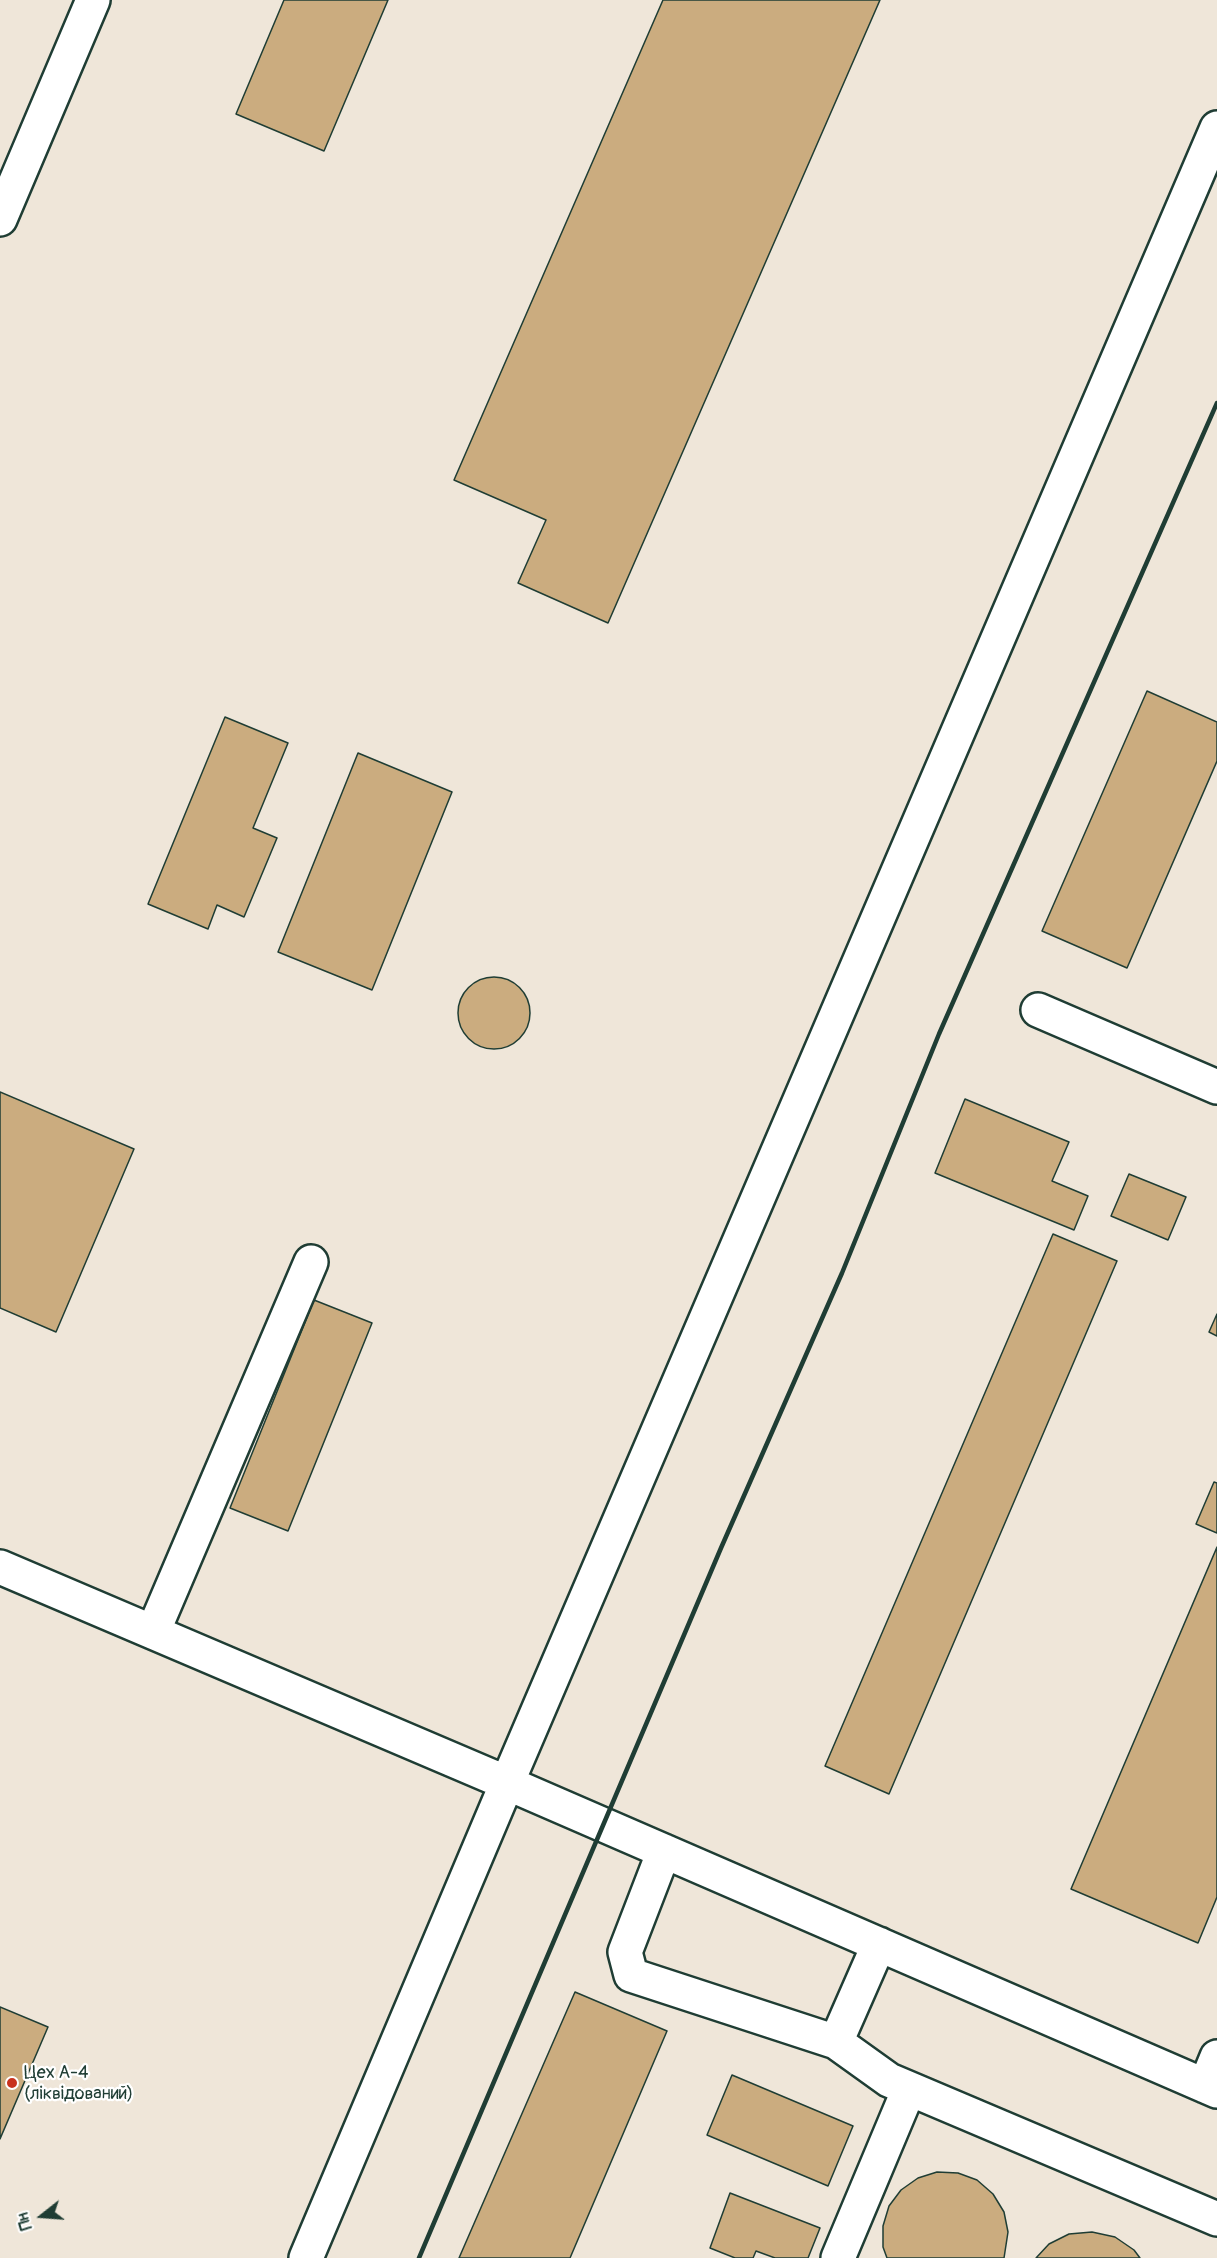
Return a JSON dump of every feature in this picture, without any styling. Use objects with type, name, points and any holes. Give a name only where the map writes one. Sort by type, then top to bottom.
[{"type":"lane","points":[[0,219],[93,0]]},
{"type":"lane","points":[[306,2258],[507,1783],[1217,128]]},
{"type":"lane","points":[[1038,1010],[1217,1087]]},
{"type":"lane","points":[[153,1632],[311,1262]]},
{"type":"lane","points":[[0,1567],[879,1944],[1213,2078]]},
{"type":"lane","points":[[664,1851],[625,1952],[631,1975],[836,2042],[889,2080],[1217,2219]]},
{"type":"lane","points":[[836,2042],[879,1944]]},
{"type":"lane","points":[[838,2258],[909,2089]]},
{"type":"shaded area","points":[[0,0],[1217,0],[1217,2258],[0,2258]]},
{"type":"building","points":[[284,0],[388,0],[324,151],[236,114]]},
{"type":"building","points":[[663,0],[880,0],[608,623],[518,583],[546,520],[454,480]]},
{"type":"building","points":[[1147,691],[1217,722],[1217,761],[1127,968],[1042,931]]},
{"type":"building","points":[[225,717],[288,743],[253,828],[277,838],[244,917],[217,905],[208,929],[148,904]]},
{"type":"building","points":[[358,753],[452,792],[372,990],[278,952]]},
{"type":"building","points":[[494,977],[514,983],[524,993],[530,1013],[524,1033],[514,1043],[494,1049],[474,1043],[464,1033],[458,1013],[464,993],[474,983]]},
{"type":"building","points":[[0,1092],[134,1149],[56,1332],[0,1308]]},
{"type":"building","points":[[965,1099],[1069,1142],[1052,1181],[1088,1196],[1074,1230],[935,1173]]},
{"type":"building","points":[[1129,1174],[1186,1197],[1168,1240],[1111,1216]]},
{"type":"building","points":[[1053,1234],[1117,1261],[889,1794],[825,1766]]},
{"type":"building","points":[[314,1300],[372,1323],[288,1531],[230,1508]]},
{"type":"building","points":[[1217,1314],[1217,1336],[1209,1332]]},
{"type":"building","points":[[1214,1482],[1217,1483],[1217,1533],[1196,1524]]},
{"type":"building","points":[[1217,1547],[1217,1897],[1198,1943],[1071,1889]]},
{"type":"building","points":[[575,1992],[667,2031],[570,2258],[459,2258]]},
{"type":"building","name":"Цех А-4 (ліквідований)","points":[[0,2007],[48,2027],[0,2139]]},
{"type":"building","points":[[732,2075],[853,2126],[828,2186],[707,2135]]},
{"type":"building","points":[[937,2172],[958,2173],[977,2180],[993,2194],[1004,2212],[1008,2232],[1004,2258],[887,2258],[883,2247],[883,2226],[889,2206],[901,2190],[918,2178]]},
{"type":"building","points":[[730,2193],[820,2228],[808,2258],[775,2258],[756,2251],[753,2258],[735,2258],[710,2248]]},
{"type":"building","points":[[1092,2232],[1115,2237],[1134,2250],[1140,2258],[1036,2258],[1049,2244],[1069,2234]]},
{"type":"railway","points":[[419,2258],[721,1548],[842,1273],[939,1034],[1217,403]]},
{"type":"place","name":"Цех А-4 (ліквідований)","points":[[12,2083]]}]
